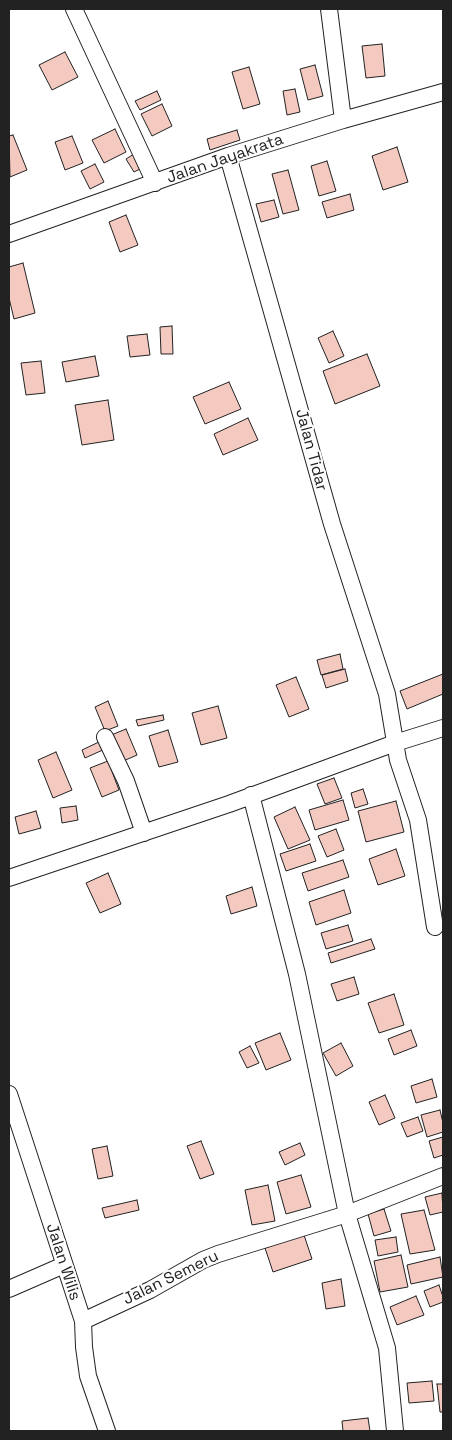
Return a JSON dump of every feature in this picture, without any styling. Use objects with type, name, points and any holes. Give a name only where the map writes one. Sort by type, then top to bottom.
[{"type":"street","points":[[74,9],[155,183]]},
{"type":"street","points":[[329,9],[343,120]]},
{"type":"street","name":"Jalan Jayakrata","points":[[9,234],[228,156],[343,120],[443,92]]},
{"type":"street","name":"Jalan Tidar","points":[[228,156],[332,524],[387,694],[398,760],[418,820],[435,926]]},
{"type":"street","points":[[9,878],[251,795],[395,743],[443,728]]},
{"type":"street","points":[[104,737],[126,781],[144,832]]},
{"type":"street","points":[[251,795],[297,974],[347,1214],[387,1348],[395,1431]]},
{"type":"street","name":"Jalan Wilis","points":[[9,1094],[83,1321],[88,1376],[108,1431]]},
{"type":"street","name":"Jalan Semeru","points":[[83,1321],[150,1290],[203,1260],[347,1214],[443,1176]]},
{"type":"street","points":[[9,1289],[64,1265]]},
{"type":"building","points":[[382,44],[385,76],[366,78],[362,46]]},
{"type":"building","points":[[65,52],[78,77],[52,90],[39,65]]},
{"type":"building","points":[[315,65],[323,96],[308,100],[300,69]]},
{"type":"building","points":[[249,67],[260,104],[243,109],[232,72]]},
{"type":"building","points":[[295,89],[300,112],[287,115],[283,91]]},
{"type":"building","points":[[157,91],[161,100],[140,110],[135,101]]},
{"type":"building","points":[[162,104],[172,126],[152,136],[141,114]]},
{"type":"building","points":[[115,129],[126,152],[104,163],[92,140]]},
{"type":"building","points":[[237,130],[240,140],[210,150],[207,139]]},
{"type":"building","points":[[13,135],[27,170],[10,177],[9,136]]},
{"type":"building","points":[[72,136],[83,163],[65,170],[55,142]]},
{"type":"building","points":[[397,147],[408,182],[383,190],[372,156]]},
{"type":"building","points":[[134,154],[142,168],[134,172],[126,159]]},
{"type":"building","points":[[327,161],[336,191],[319,196],[311,166]]},
{"type":"building","points":[[95,164],[104,182],[90,189],[81,171]]},
{"type":"building","points":[[288,170],[299,210],[283,214],[272,174]]},
{"type":"building","points":[[350,194],[354,210],[327,218],[322,202]]},
{"type":"building","points":[[274,200],[279,217],[261,222],[256,204]]},
{"type":"building","points":[[126,215],[138,245],[120,252],[109,222]]},
{"type":"building","points":[[23,263],[35,313],[14,319],[9,298],[9,267]]},
{"type":"building","points":[[172,326],[173,354],[161,354],[160,327]]},
{"type":"building","points":[[333,331],[344,356],[329,363],[318,338]]},
{"type":"building","points":[[147,334],[150,355],[130,357],[127,336]]},
{"type":"building","points":[[367,354],[380,386],[335,404],[323,371]]},
{"type":"building","points":[[95,356],[99,376],[66,382],[62,362]]},
{"type":"building","points":[[41,361],[45,393],[26,395],[21,363]]},
{"type":"building","points":[[229,382],[241,409],[205,424],[193,397]]},
{"type":"building","points":[[108,400],[114,440],[82,445],[75,405]]},
{"type":"building","points":[[248,418],[258,440],[223,455],[214,434]]},
{"type":"building","points":[[340,654],[343,669],[321,675],[317,660]]},
{"type":"building","points":[[345,669],[348,681],[326,688],[322,675]]},
{"type":"building","points":[[443,674],[443,694],[407,709],[400,691]]},
{"type":"building","points":[[296,677],[309,709],[289,717],[276,685]]},
{"type":"building","points":[[108,701],[118,726],[105,731],[95,707]]},
{"type":"building","points":[[218,706],[227,738],[201,745],[192,713]]},
{"type":"building","points":[[163,715],[164,720],[138,726],[136,720]]},
{"type":"building","points":[[126,729],[137,755],[121,762],[109,736]]},
{"type":"building","points":[[168,730],[178,762],[159,767],[149,736]]},
{"type":"building","points":[[101,741],[105,749],[85,758],[82,750]]},
{"type":"building","points":[[56,752],[72,790],[53,798],[38,760]]},
{"type":"building","points":[[108,761],[119,790],[102,797],[90,768]]},
{"type":"building","points":[[334,778],[342,798],[325,804],[317,784]]},
{"type":"building","points":[[363,789],[368,804],[355,808],[351,793]]},
{"type":"building","points":[[343,800],[349,820],[315,830],[309,810]]},
{"type":"building","points":[[396,801],[404,832],[366,842],[358,811]]},
{"type":"building","points":[[76,806],[78,820],[62,823],[60,808]]},
{"type":"building","points":[[295,807],[310,840],[288,849],[274,817]]},
{"type":"building","points":[[36,811],[41,828],[19,834],[15,817]]},
{"type":"building","points":[[336,829],[344,850],[327,857],[318,836]]},
{"type":"building","points":[[310,844],[316,861],[286,871],[280,854]]},
{"type":"building","points":[[396,849],[405,876],[378,885],[369,859]]},
{"type":"building","points":[[343,860],[349,877],[308,891],[302,873]]},
{"type":"building","points":[[108,873],[121,904],[100,913],[86,883]]},
{"type":"building","points":[[252,887],[257,906],[231,914],[226,896]]},
{"type":"building","points":[[344,890],[351,913],[316,925],[309,902]]},
{"type":"building","points":[[348,925],[353,941],[326,949],[321,933]]},
{"type":"building","points":[[371,939],[375,949],[331,963],[328,953]]},
{"type":"building","points":[[354,977],[359,994],[337,1001],[331,984]]},
{"type":"building","points":[[394,994],[404,1025],[379,1033],[368,1003]]},
{"type":"building","points":[[411,1030],[417,1046],[394,1055],[388,1039]]},
{"type":"building","points":[[280,1033],[291,1060],[266,1070],[255,1043]]},
{"type":"building","points":[[341,1043],[353,1066],[336,1076],[323,1053]]},
{"type":"building","points":[[250,1046],[259,1063],[247,1068],[239,1052]]},
{"type":"building","points":[[432,1079],[437,1097],[416,1103],[411,1086]]},
{"type":"building","points":[[385,1095],[395,1118],[379,1125],[369,1102]]},
{"type":"building","points":[[440,1110],[443,1132],[427,1137],[421,1115]]},
{"type":"building","points":[[418,1117],[423,1131],[407,1137],[401,1123]]},
{"type":"building","points":[[443,1137],[443,1155],[434,1158],[429,1141]]},
{"type":"building","points":[[201,1141],[214,1174],[200,1179],[187,1146]]},
{"type":"building","points":[[300,1143],[305,1155],[285,1165],[279,1152]]},
{"type":"building","points":[[107,1146],[113,1176],[98,1179],[92,1149]]},
{"type":"building","points":[[301,1175],[311,1207],[286,1214],[277,1182]]},
{"type":"building","points":[[268,1185],[275,1221],[252,1225],[245,1190]]},
{"type":"building","points":[[442,1193],[443,1212],[430,1215],[425,1197]]},
{"type":"building","points":[[137,1200],[139,1210],[105,1218],[102,1208]]},
{"type":"building","points":[[384,1209],[391,1231],[374,1236],[368,1214]]},
{"type":"building","points":[[424,1210],[435,1250],[410,1254],[401,1214]]},
{"type":"building","points":[[304,1235],[312,1259],[273,1272],[265,1248]]},
{"type":"building","points":[[396,1237],[398,1252],[378,1256],[375,1240]]},
{"type":"building","points":[[401,1255],[408,1287],[380,1292],[374,1261]]},
{"type":"building","points":[[440,1257],[443,1277],[411,1284],[407,1265]]},
{"type":"building","points":[[341,1279],[345,1306],[326,1309],[322,1283]]},
{"type":"building","points":[[439,1285],[443,1302],[430,1307],[424,1291]]},
{"type":"building","points":[[416,1296],[424,1315],[397,1325],[390,1307]]},
{"type":"building","points":[[432,1381],[434,1401],[409,1403],[407,1383]]},
{"type":"building","points":[[437,1384],[443,1384],[443,1412],[440,1412]]},
{"type":"building","points":[[368,1418],[370,1431],[343,1431],[342,1421]]}]
